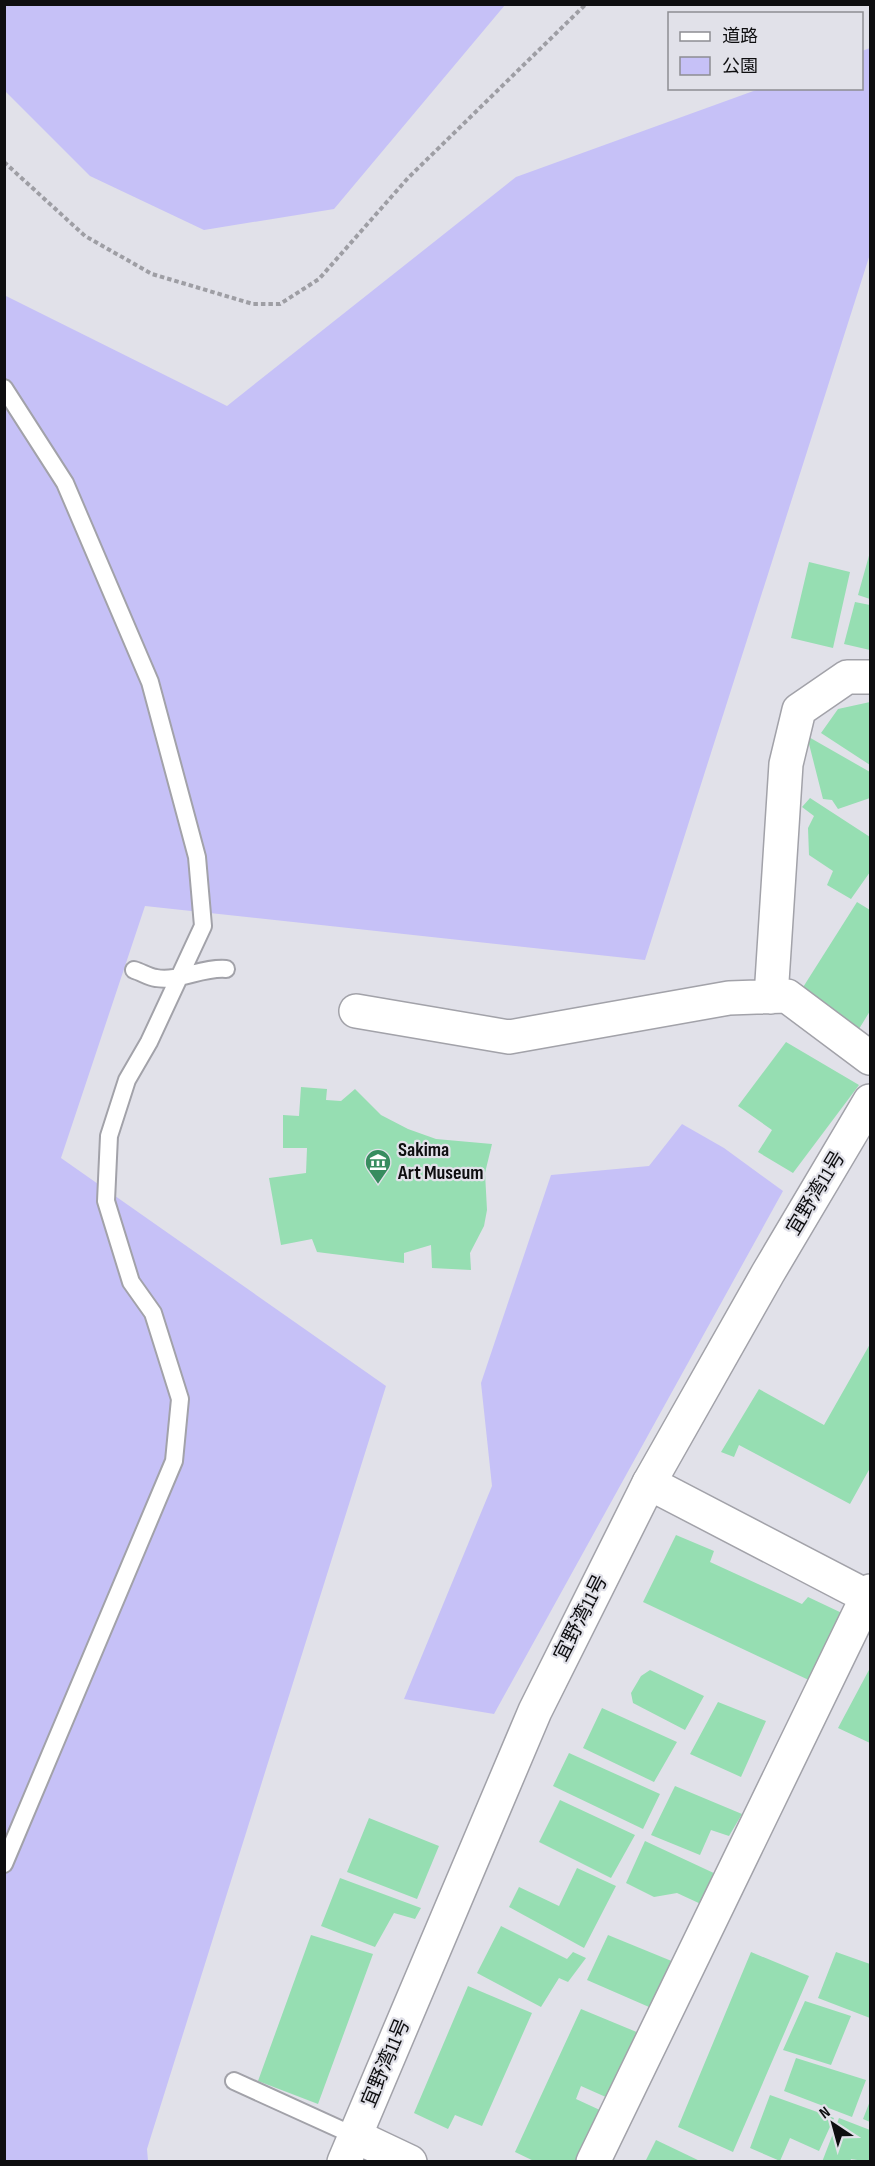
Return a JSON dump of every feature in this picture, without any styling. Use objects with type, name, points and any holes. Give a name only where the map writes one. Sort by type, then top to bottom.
[{"type":"street","points":[[771,997],[786,764],[799,710],[847,677],[870,677]]},
{"type":"street","points":[[356,1011],[509,1037],[729,998],[787,996],[870,1058]]},
{"type":"street","name":"宜野湾11号","points":[[349,2149],[535,1711],[649,1483],[768,1273],[870,1101]]},
{"type":"street","points":[[593,2162],[870,1596],[649,1483]]},
{"type":"street","points":[[349,2149],[410,2162]]},
{"type":"lane","points":[[4,388],[65,483],[150,682],[197,857],[203,926],[149,1042],[127,1080],[109,1136],[106,1201],[131,1282],[153,1313],[180,1399],[174,1461],[4,1864]]},
{"type":"lane","points":[[134,970],[157,978],[180,976],[209,968],[226,969]]},
{"type":"lane","points":[[234,2081],[349,2149]]},
{"type":"path","points":[[4,162],[85,236],[152,274],[253,304],[280,304],[319,279],[408,178],[586,4]]},
{"type":"green space","points":[[4,5],[505,5],[334,209],[204,230],[90,176],[5,91]]},
{"type":"green space","points":[[870,48],[870,254],[645,960],[145,906],[61,1158],[386,1386],[147,2149],[148,2161],[5,2161],[4,295],[227,406],[516,177],[756,90],[863,90],[863,51]]},
{"type":"green space","points":[[682,1124],[724,1148],[783,1191],[494,1714],[404,1699],[492,1486],[481,1383],[551,1175],[649,1166]]},
{"type":"building","points":[[870,552],[870,599],[858,595]]},
{"type":"building","points":[[809,562],[850,572],[833,648],[791,638]]},
{"type":"building","points":[[855,602],[870,605],[870,650],[844,644]]},
{"type":"building","points":[[870,702],[870,765],[821,733],[838,709]]},
{"type":"building","points":[[807,736],[870,772],[870,798],[838,809],[832,800],[823,799]]},
{"type":"building","points":[[810,798],[870,837],[870,872],[851,899],[827,885],[833,871],[809,855],[808,828],[814,816],[802,807]]},
{"type":"building","points":[[857,902],[870,910],[870,1011],[859,1029],[800,992]]},
{"type":"building","points":[[786,1042],[859,1085],[793,1173],[758,1152],[772,1130],[738,1106]]},
{"type":"building","name":"Sakima Art Museum","points":[[301,1087],[327,1089],[326,1100],[341,1101],[355,1089],[381,1115],[408,1129],[436,1139],[492,1144],[485,1173],[487,1210],[484,1226],[470,1253],[471,1270],[432,1268],[431,1245],[404,1253],[404,1263],[317,1252],[312,1239],[281,1245],[269,1178],[306,1173],[307,1148],[283,1148],[283,1115],[299,1116]]},
{"type":"building","points":[[870,1344],[870,1468],[850,1504],[739,1445],[734,1457],[721,1452],[759,1389],[824,1425]]},
{"type":"building","points":[[676,1535],[714,1551],[710,1562],[802,1604],[808,1597],[844,1614],[813,1682],[643,1602]]},
{"type":"building","points":[[870,1668],[870,1743],[838,1728]]},
{"type":"building","points":[[650,1670],[704,1696],[685,1730],[633,1703],[631,1693],[641,1676]]},
{"type":"building","points":[[718,1702],[766,1721],[741,1777],[690,1754]]},
{"type":"building","points":[[602,1708],[677,1742],[654,1782],[583,1748]]},
{"type":"building","points":[[569,1753],[660,1794],[643,1829],[553,1786]]},
{"type":"building","points":[[675,1786],[742,1814],[729,1836],[711,1830],[700,1855],[651,1835]]},
{"type":"building","points":[[560,1800],[635,1835],[611,1878],[539,1842]]},
{"type":"building","points":[[369,1818],[439,1846],[417,1899],[347,1872]]},
{"type":"building","points":[[645,1841],[718,1875],[703,1905],[677,1893],[654,1897],[626,1883]]},
{"type":"building","points":[[577,1868],[616,1886],[584,1948],[509,1907],[519,1887],[559,1906]]},
{"type":"building","points":[[340,1878],[421,1908],[415,1919],[394,1913],[375,1947],[321,1926]]},
{"type":"building","points":[[501,1926],[567,1959],[573,1952],[586,1958],[568,1982],[559,1978],[541,2007],[477,1973]]},
{"type":"building","points":[[311,1935],[373,1954],[318,2104],[258,2081]]},
{"type":"building","points":[[608,1935],[674,1962],[649,2007],[587,1980]]},
{"type":"building","points":[[751,1952],[809,1976],[733,2152],[678,2127]]},
{"type":"building","points":[[836,1952],[870,1964],[870,2018],[818,1998]]},
{"type":"building","points":[[468,1986],[532,2013],[482,2126],[455,2115],[448,2129],[414,2113]]},
{"type":"building","points":[[805,2001],[851,2016],[831,2065],[783,2050]]},
{"type":"building","points":[[581,2009],[639,2033],[608,2098],[581,2086],[576,2099],[602,2111],[578,2162],[536,2162],[515,2152]]},
{"type":"building","points":[[796,2058],[866,2080],[852,2117],[784,2091]]},
{"type":"building","points":[[770,2095],[834,2118],[819,2151],[790,2138],[780,2161],[750,2148]]},
{"type":"building","points":[[870,2101],[870,2122],[863,2119]]},
{"type":"building","points":[[839,2118],[870,2130],[870,2162],[851,2159],[850,2162],[822,2162]]},
{"type":"building","points":[[656,2140],[702,2162],[645,2162]]},
{"type":"place","name":"Sakima Art Museum","points":[[378,1185]]}]
